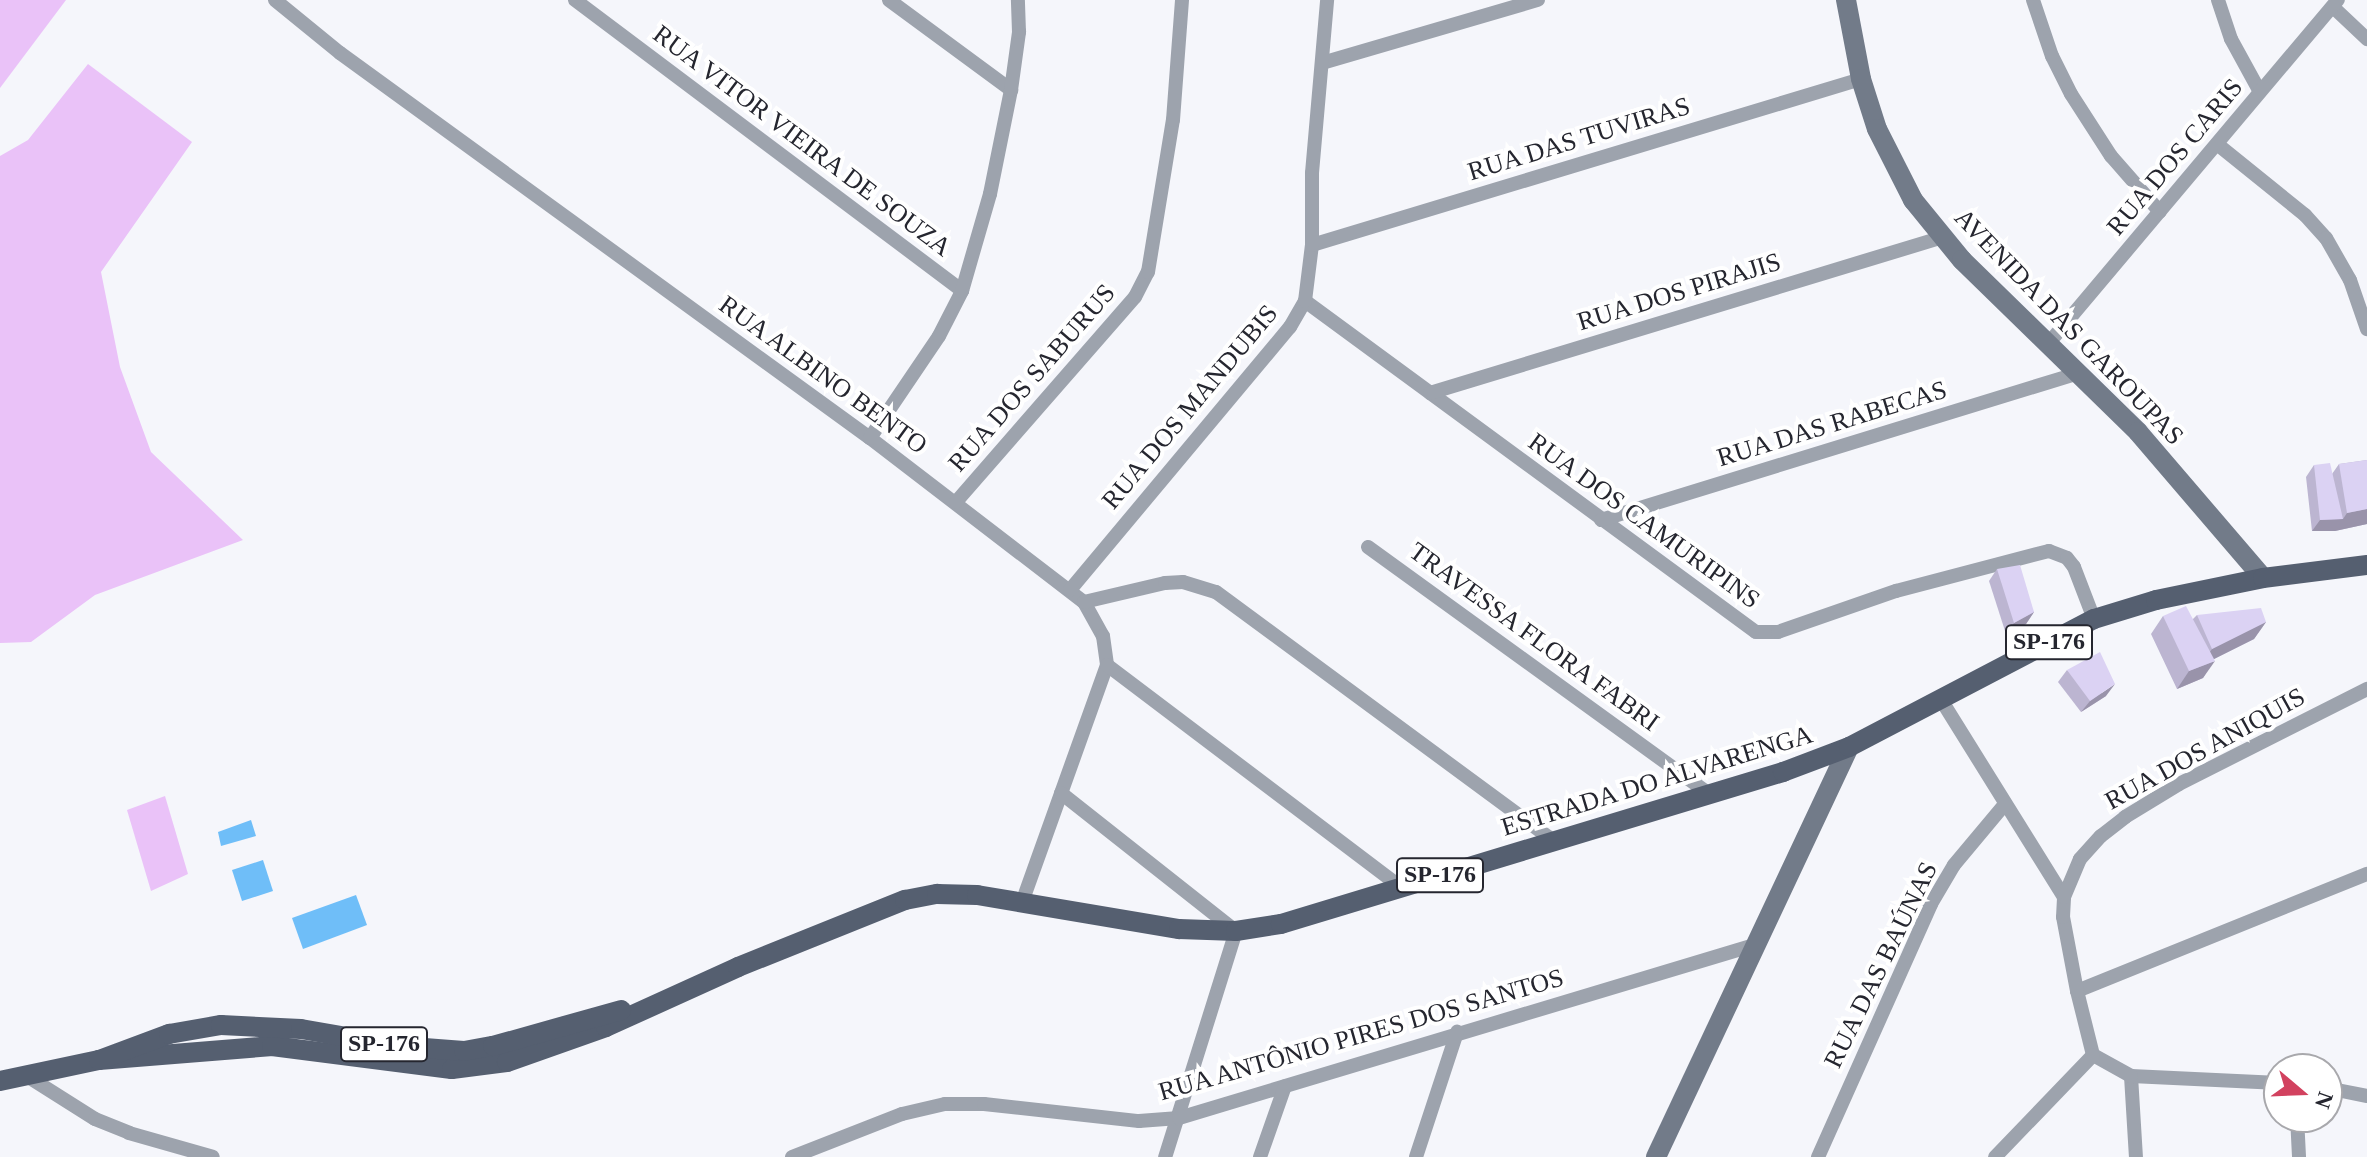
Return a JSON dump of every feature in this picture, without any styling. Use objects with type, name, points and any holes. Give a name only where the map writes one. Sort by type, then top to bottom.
[{"type":"main road","name":"ESTRADA DO ALVARENGA","points":[[0,1081],[99,1060],[151,1039],[221,1025],[301,1029],[398,1046],[464,1051],[669,1000],[738,967],[905,900],[937,894],[1022,902],[1137,925],[1236,931],[1281,924],[1710,795],[1849,747],[2094,619],[2156,600],[2263,578],[2367,565]]},
{"type":"street","name":"RUA ALBINO BENTO","points":[[275,0],[352,61],[870,438],[1070,590],[1084,602],[1103,636],[1107,665]]},
{"type":"street","name":"RUA VITOR VIEIRA DE SOUZA","points":[[575,0],[962,291]]},
{"type":"street","points":[[889,0],[1011,90]]},
{"type":"street","points":[[870,438],[939,336],[962,291],[990,194],[1011,90],[1019,32],[1018,0]]},
{"type":"street","name":"RUA DOS SABURUS","points":[[956,502],[1135,297],[1148,272],[1173,120],[1182,0]]},
{"type":"street","name":"RUA DOS MANDUBIS","points":[[1070,590],[1290,327],[1305,301],[1312,245],[1312,173],[1327,0]]},
{"type":"street","points":[[1322,63],[1538,0]]},
{"type":"street","name":"AVENIDA DAS GAROUPAS","points":[[1846,0],[1861,79],[1877,129],[1907,188],[1943,237],[2138,432],[2263,578]]},
{"type":"street","points":[[2033,0],[2052,56],[2071,94],[2111,156],[2160,212]]},
{"type":"street","points":[[2218,0],[2231,39],[2260,92]]},
{"type":"street","points":[[2336,4],[2367,39]]},
{"type":"street","name":"RUA DOS CARIS","points":[[2048,344],[2336,4]]},
{"type":"street","name":"RUA DAS TUVIRAS","points":[[1312,245],[1861,79]]},
{"type":"street","points":[[2217,144],[2305,215],[2326,238],[2350,280],[2367,329]]},
{"type":"street","name":"RUA DOS PIRAJIS","points":[[1430,393],[1943,237]]},
{"type":"street","name":"RUA DOS CAMURIPINS","points":[[1305,301],[1745,627],[1766,634],[1896,591],[2049,551],[2067,558],[2074,567],[2094,619]]},
{"type":"street","name":"RUA DAS RABECAS","points":[[1601,520],[2077,374]]},
{"type":"street","name":"TRAVESSA FLORA FABRI","points":[[1368,547],[1710,795]]},
{"type":"street","points":[[1084,602],[1165,583],[1183,582],[1216,592],[1554,841]]},
{"type":"street","points":[[1022,902],[1107,665],[1401,887]]},
{"type":"street","name":"RUA DOS ANIQUIS","points":[[2093,1055],[2063,917],[2064,897],[2080,859],[2101,836],[2125,817],[2179,784],[2367,689]]},
{"type":"street","points":[[1940,698],[2064,897]]},
{"type":"street","points":[[1656,1157],[1849,747]]},
{"type":"street","points":[[1061,793],[1236,931],[1165,1157]]},
{"type":"street","name":"RUA DAS BAÚNAS","points":[[1818,1157],[1931,904],[1954,865],[2005,804]]},
{"type":"street","points":[[2077,991],[2367,874]]},
{"type":"street","name":"RUA ANTÔNIO PIRES DOS SANTOS","points":[[792,1157],[902,1114],[945,1104],[984,1104],[1139,1121],[1179,1118],[1754,945]]},
{"type":"street","points":[[1416,1157],[1457,1032]]},
{"type":"street","points":[[1995,1157],[2093,1055],[2131,1076],[2263,1082]]},
{"type":"street","points":[[27,1076],[95,1119],[129,1133],[213,1157]]},
{"type":"street","points":[[2131,1076],[2136,1157]]},
{"type":"street","points":[[1260,1157],[1285,1086]]},
{"type":"street","points":[[2343,1091],[2367,1096]]},
{"type":"street","points":[[2298,1133],[2299,1157]]},
{"type":"shaded area","points":[[0,0],[66,0],[0,88]]},
{"type":"shaded area","points":[[88,64],[192,142],[101,272],[120,367],[151,452],[243,540],[95,595],[31,642],[0,643],[0,156],[28,140]]},
{"type":"shaded area","points":[[165,796],[188,874],[151,891],[127,810]]},
{"type":"water","points":[[251,820],[256,836],[221,846],[218,832]]},
{"type":"water","points":[[263,860],[273,891],[242,901],[232,870]]},
{"type":"water","points":[[356,895],[367,925],[303,949],[292,918]]},
{"type":"building","points":[[2367,460],[2367,509],[2347,513],[2339,464]]},
{"type":"building","points":[[2330,463],[2343,519],[2320,520],[2314,465]]},
{"type":"building","points":[[2020,565],[2034,612],[2014,623],[1997,569]]},
{"type":"building","points":[[2186,606],[2215,661],[2189,671],[2163,616]]},
{"type":"building","points":[[2261,608],[2266,622],[2212,649],[2197,615]]},
{"type":"building","points":[[2100,652],[2115,684],[2090,701],[2067,670]]}]
